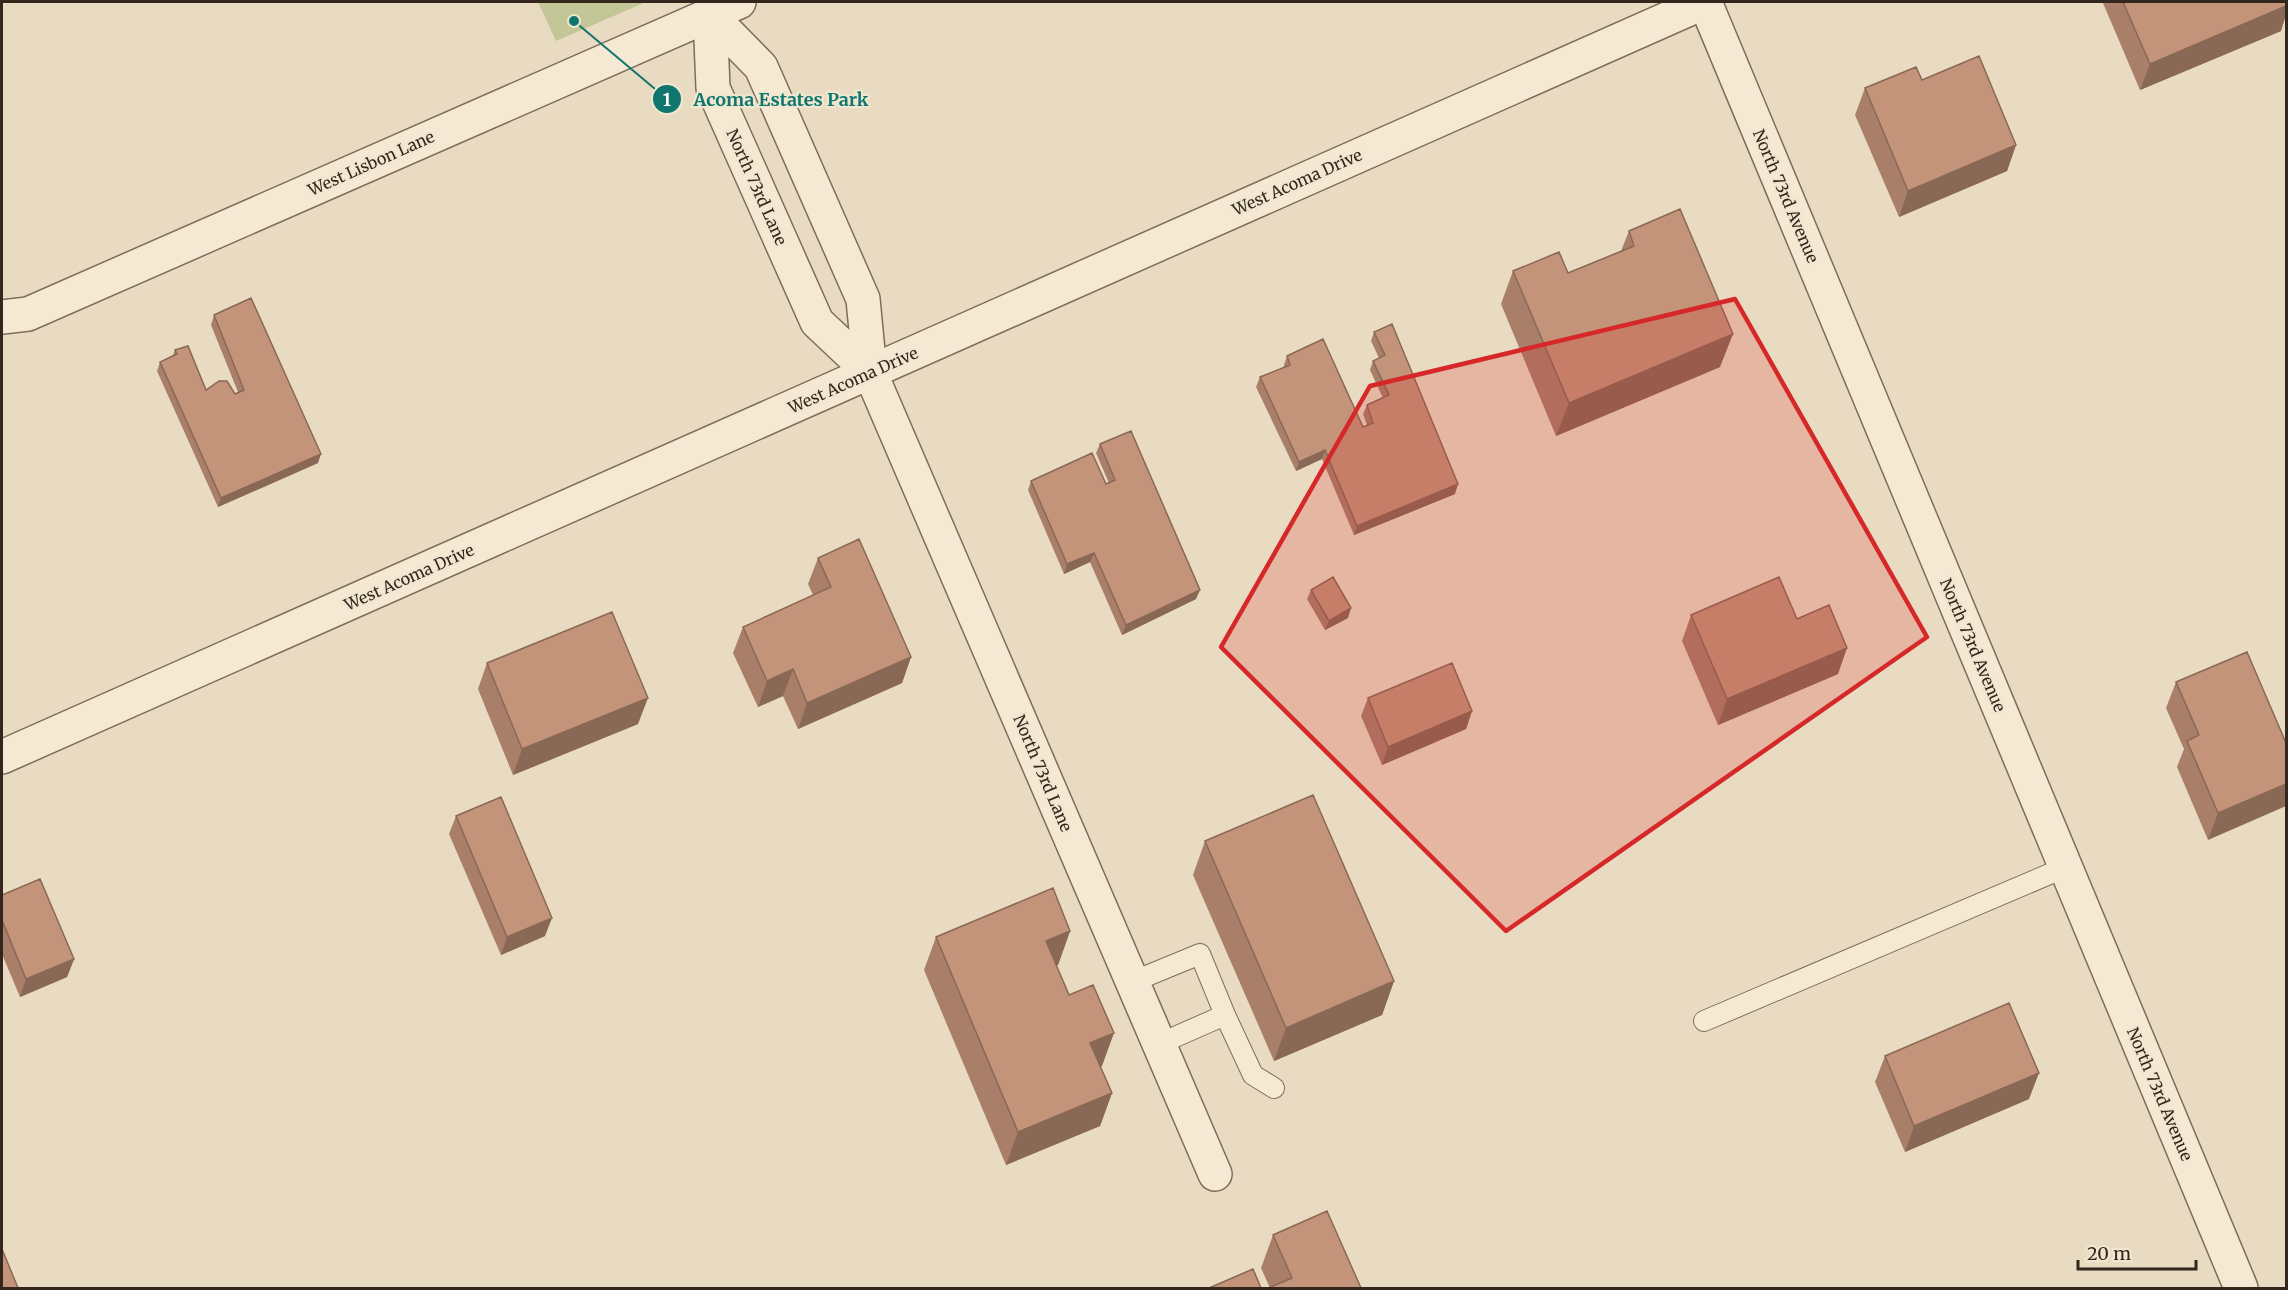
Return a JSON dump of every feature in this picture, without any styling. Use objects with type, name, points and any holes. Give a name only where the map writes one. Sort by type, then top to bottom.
[{"type":"street","name":"West Lisbon Lane","points":[[2,317],[28,314],[739,2]]},
{"type":"street","name":"West Acoma Drive","points":[[2,757],[1705,2]]},
{"type":"street","name":"North 73rd Avenue","points":[[1705,2],[2241,1288]]},
{"type":"street","name":"North 73rd Lane","points":[[710,15],[761,67],[863,299],[870,372],[1215,1174]]},
{"type":"street","name":"North 73rd Lane","points":[[710,15],[713,88],[817,322],[870,372]]},
{"type":"street","points":[[779,236],[826,215]]},
{"type":"lane","points":[[1704,1022],[2066,867]]},
{"type":"lane","points":[[1132,981],[1200,954],[1252,1075],[1274,1088]]},
{"type":"lane","points":[[1159,1044],[1225,1015]]},
{"type":"highlighted area","points":[[1735,299],[1927,637],[1506,931],[1221,647],[1370,386]]},
{"type":"green space","points":[[538,2],[646,2],[556,41]]},
{"type":"building","points":[[2123,2],[2286,2],[2286,6],[2150,64]]},
{"type":"building","points":[[1979,56],[2016,145],[1908,191],[1865,88],[1916,67],[1922,80]]},
{"type":"building","points":[[1680,209],[1733,334],[1569,403],[1513,271],[1559,252],[1568,273],[1634,246],[1629,231]]},
{"type":"building","points":[[251,298],[321,454],[221,498],[160,362],[177,354],[175,350],[188,346],[206,390],[219,381],[227,381],[235,394],[244,390],[214,315]]},
{"type":"building","points":[[1392,324],[1458,484],[1357,526],[1325,450],[1299,462],[1260,377],[1290,365],[1287,356],[1323,339],[1363,427],[1373,423],[1367,405],[1389,395],[1373,361],[1385,355],[1374,332]]},
{"type":"building","points":[[1131,431],[1200,590],[1126,625],[1094,553],[1067,564],[1031,481],[1092,453],[1106,484],[1115,480],[1100,444]]},
{"type":"building","points":[[859,539],[911,657],[807,703],[793,669],[767,681],[743,627],[831,587],[818,558]]},
{"type":"building","points":[[1333,577],[1351,608],[1329,621],[1311,590]]},
{"type":"building","points":[[1779,577],[1797,619],[1829,605],[1847,648],[1727,699],[1691,615]]},
{"type":"building","points":[[612,612],[648,698],[522,749],[487,663]]},
{"type":"building","points":[[2247,652],[2286,743],[2286,784],[2218,813],[2187,741],[2199,735],[2176,682]]},
{"type":"building","points":[[1452,663],[1472,711],[1388,747],[1368,698]]},
{"type":"building","points":[[1313,795],[1394,981],[1286,1028],[1205,841]]},
{"type":"building","points":[[501,797],[552,918],[507,937],[456,816]]},
{"type":"building","points":[[40,879],[74,959],[26,979],[2,920],[2,895]]},
{"type":"building","points":[[1053,888],[1070,931],[1046,941],[1069,995],[1093,985],[1114,1033],[1090,1043],[1112,1093],[1018,1132],[936,937]]},
{"type":"building","points":[[2009,1003],[2039,1073],[1914,1126],[1885,1056]]},
{"type":"building","points":[[1327,1211],[1361,1288],[1268,1288],[1292,1278],[1273,1235]]},
{"type":"building","points":[[2,1249],[18,1288],[2,1288]]},
{"type":"building","points":[[1253,1269],[1261,1288],[1209,1288]]},
{"type":"place","name":"Acoma Estates Park","points":[[574,21]]}]
